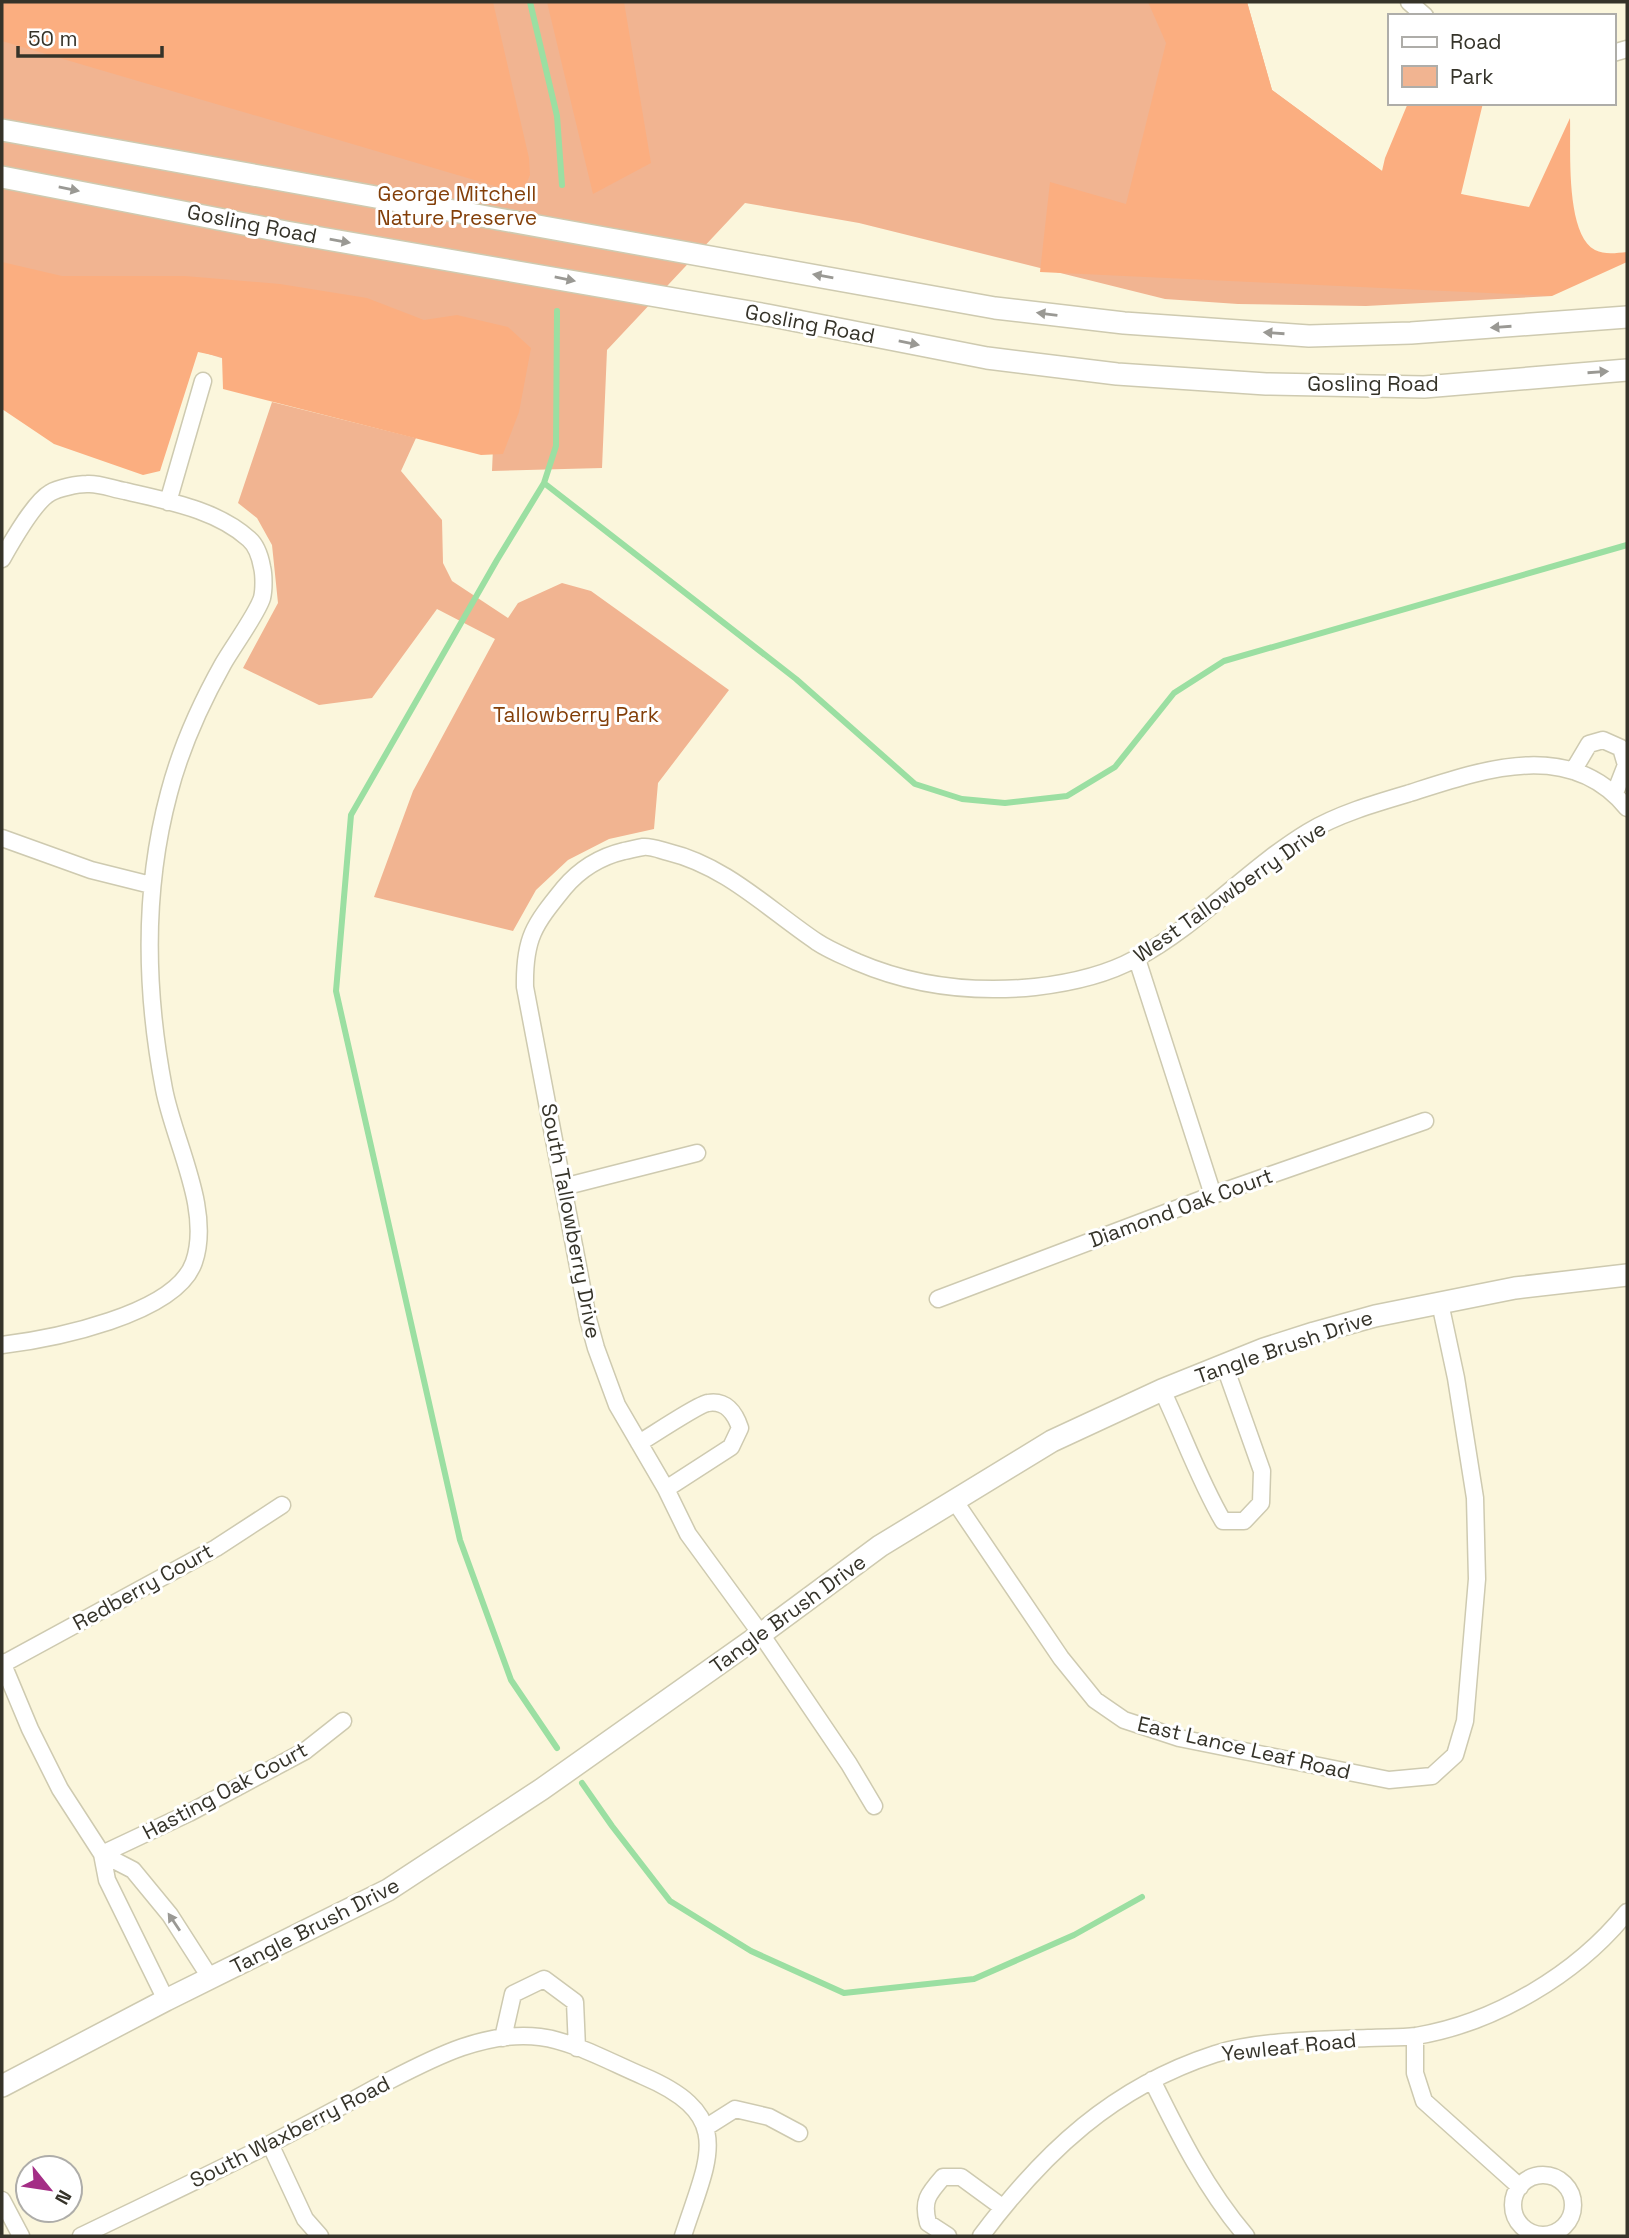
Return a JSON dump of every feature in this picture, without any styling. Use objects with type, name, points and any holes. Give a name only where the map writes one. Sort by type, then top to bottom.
[{"type":"main road","points":[[2,130],[995,308],[1124,324],[1309,335],[1411,333],[1627,317]]},
{"type":"main road","name":"Gosling Road","points":[[2,177],[286,232],[767,315],[987,358],[1116,374],[1266,384],[1424,387],[1627,370]]},
{"type":"main road","name":"Tangle Brush Drive","points":[[2,2086],[166,2000],[388,1890],[542,1789],[880,1546],[1052,1441],[1224,1364],[1314,1333],[1375,1316],[1516,1288],[1627,1275]]},
{"type":"street","points":[[1409,2],[1423,14]]},
{"type":"street","points":[[168,502],[202,381]]},
{"type":"street","points":[[2,559],[16,534],[50,493],[87,484],[168,502],[225,522],[250,539],[257,549],[264,571],[262,599],[222,666],[186,738],[169,792],[151,885],[148,939],[153,1017],[164,1092],[195,1206],[199,1234],[193,1264],[180,1284],[155,1302],[119,1318],[77,1331],[2,1345]]},
{"type":"street","points":[[1573,771],[1589,744],[1603,740],[1621,748],[1626,765],[1615,793]]},
{"type":"street","name":"West Tallowberry Drive","points":[[525,974],[529,941],[537,921],[575,876],[592,863],[646,846],[707,864],[739,884],[820,944],[860,963],[901,977],[971,990],[1010,989],[1064,984],[1137,958],[1309,832],[1350,813],[1475,772],[1508,766],[1538,765],[1573,771],[1592,778],[1615,793],[1627,808]]},
{"type":"street","points":[[2,838],[91,870],[151,885]]},
{"type":"street","points":[[1137,958],[1213,1195]]},
{"type":"street","name":"South Tallowberry Drive","points":[[525,974],[525,987],[588,1320],[617,1405],[666,1489],[688,1534],[761,1634],[849,1763],[874,1806]]},
{"type":"street","name":"Diamond Oak Court","points":[[938,1300],[1213,1195],[1426,1121]]},
{"type":"street","points":[[563,1186],[697,1153]]},
{"type":"street","name":"East Lance Leaf Road","points":[[954,1500],[1060,1658],[1095,1700],[1124,1720],[1179,1738],[1389,1780],[1432,1776],[1455,1755],[1465,1721],[1478,1536],[1467,1445],[1440,1303]]},
{"type":"street","points":[[1162,1390],[1196,1462],[1206,1492],[1223,1521],[1244,1521],[1261,1503],[1262,1471],[1224,1364]]},
{"type":"street","points":[[639,1443],[707,1402],[726,1405],[736,1414],[740,1428],[731,1447],[666,1489]]},
{"type":"street","name":"Redberry Court","points":[[2,1663],[216,1548],[282,1505]]},
{"type":"street","points":[[2,1663],[30,1729],[60,1789],[102,1854],[107,1880],[166,2000]]},
{"type":"street","name":"Hasting Oak Court","points":[[102,1854],[189,1814],[305,1751],[343,1721]]},
{"type":"street","points":[[102,1854],[133,1870],[170,1915],[211,1979]]},
{"type":"street","name":"Yewleaf Road","points":[[981,2236],[1002,2207],[1086,2122],[1113,2102],[1152,2080],[1218,2053],[1250,2047],[1415,2036],[1451,2027],[1494,2011],[1565,1970],[1597,1943],[1627,1912]]},
{"type":"street","points":[[503,2038],[513,1994],[544,1979],[575,2002],[577,2048]]},
{"type":"street","points":[[1415,2036],[1415,2073],[1424,2101],[1520,2187]]},
{"type":"street","name":"South Waxberry Road","points":[[81,2236],[270,2144],[425,2062],[461,2046],[503,2038],[540,2037],[577,2048],[669,2087],[688,2101],[703,2119],[705,2128]]},
{"type":"street","points":[[1152,2080],[1198,2169],[1246,2236]]},
{"type":"street","points":[[683,2236],[704,2170],[709,2139],[705,2128],[735,2109],[769,2117],[799,2133]]},
{"type":"street","points":[[270,2144],[305,2219],[320,2236]]},
{"type":"street","points":[[948,2236],[928,2223],[924,2209],[929,2193],[943,2177],[961,2177],[1002,2207]]},
{"type":"street","points":[[2,2200],[21,2236]]},
{"type":"green space","name":"George Mitchell Nature Preserve","points":[[2,2],[1247,2],[1272,90],[1382,171],[1556,222],[1552,296],[1366,306],[1238,304],[1165,299],[859,223],[745,203],[607,350],[602,468],[492,471],[494,424],[244,365],[176,344],[2,278]]},
{"type":"green space","name":"Tallowberry Park","points":[[272,402],[416,438],[401,471],[442,520],[443,563],[452,581],[508,618],[518,603],[562,583],[591,591],[729,690],[658,783],[654,829],[609,839],[568,860],[536,890],[513,931],[374,897],[413,791],[495,639],[437,609],[372,698],[319,705],[243,668],[278,603],[272,545],[257,518],[238,503]]},
{"type":"shaded area","points":[[2,2],[493,2],[529,158],[530,175],[520,190],[512,191],[2,41]]},
{"type":"shaded area","points":[[547,2],[624,2],[651,163],[593,194]]},
{"type":"shaded area","points":[[1148,2],[1247,2],[1272,90],[1382,171],[1407,105],[1483,105],[1461,194],[1529,207],[1570,118],[1570,169],[1574,209],[1579,227],[1585,241],[1595,250],[1607,253],[1627,252],[1627,262],[1552,296],[1040,272],[1050,182],[1126,204],[1166,43]]},
{"type":"shaded area","points":[[2,262],[62,276],[185,276],[280,284],[367,298],[424,320],[457,315],[508,327],[531,348],[519,412],[503,454],[481,455],[223,389],[222,357],[198,352],[160,471],[143,475],[54,444],[2,409]]},
{"type":"waterway","points":[[530,2],[557,116],[562,185]]},
{"type":"waterway","points":[[557,311],[556,446],[544,483],[351,815],[336,991],[460,1540],[511,1680],[557,1748]]},
{"type":"waterway","points":[[544,483],[796,679],[915,784],[962,799],[1005,803],[1067,796],[1115,767],[1174,693],[1224,661],[1627,545]]},
{"type":"waterway","points":[[582,1783],[670,1901],[751,1951],[844,1993],[974,1979],[1074,1935],[1142,1897]]}]
